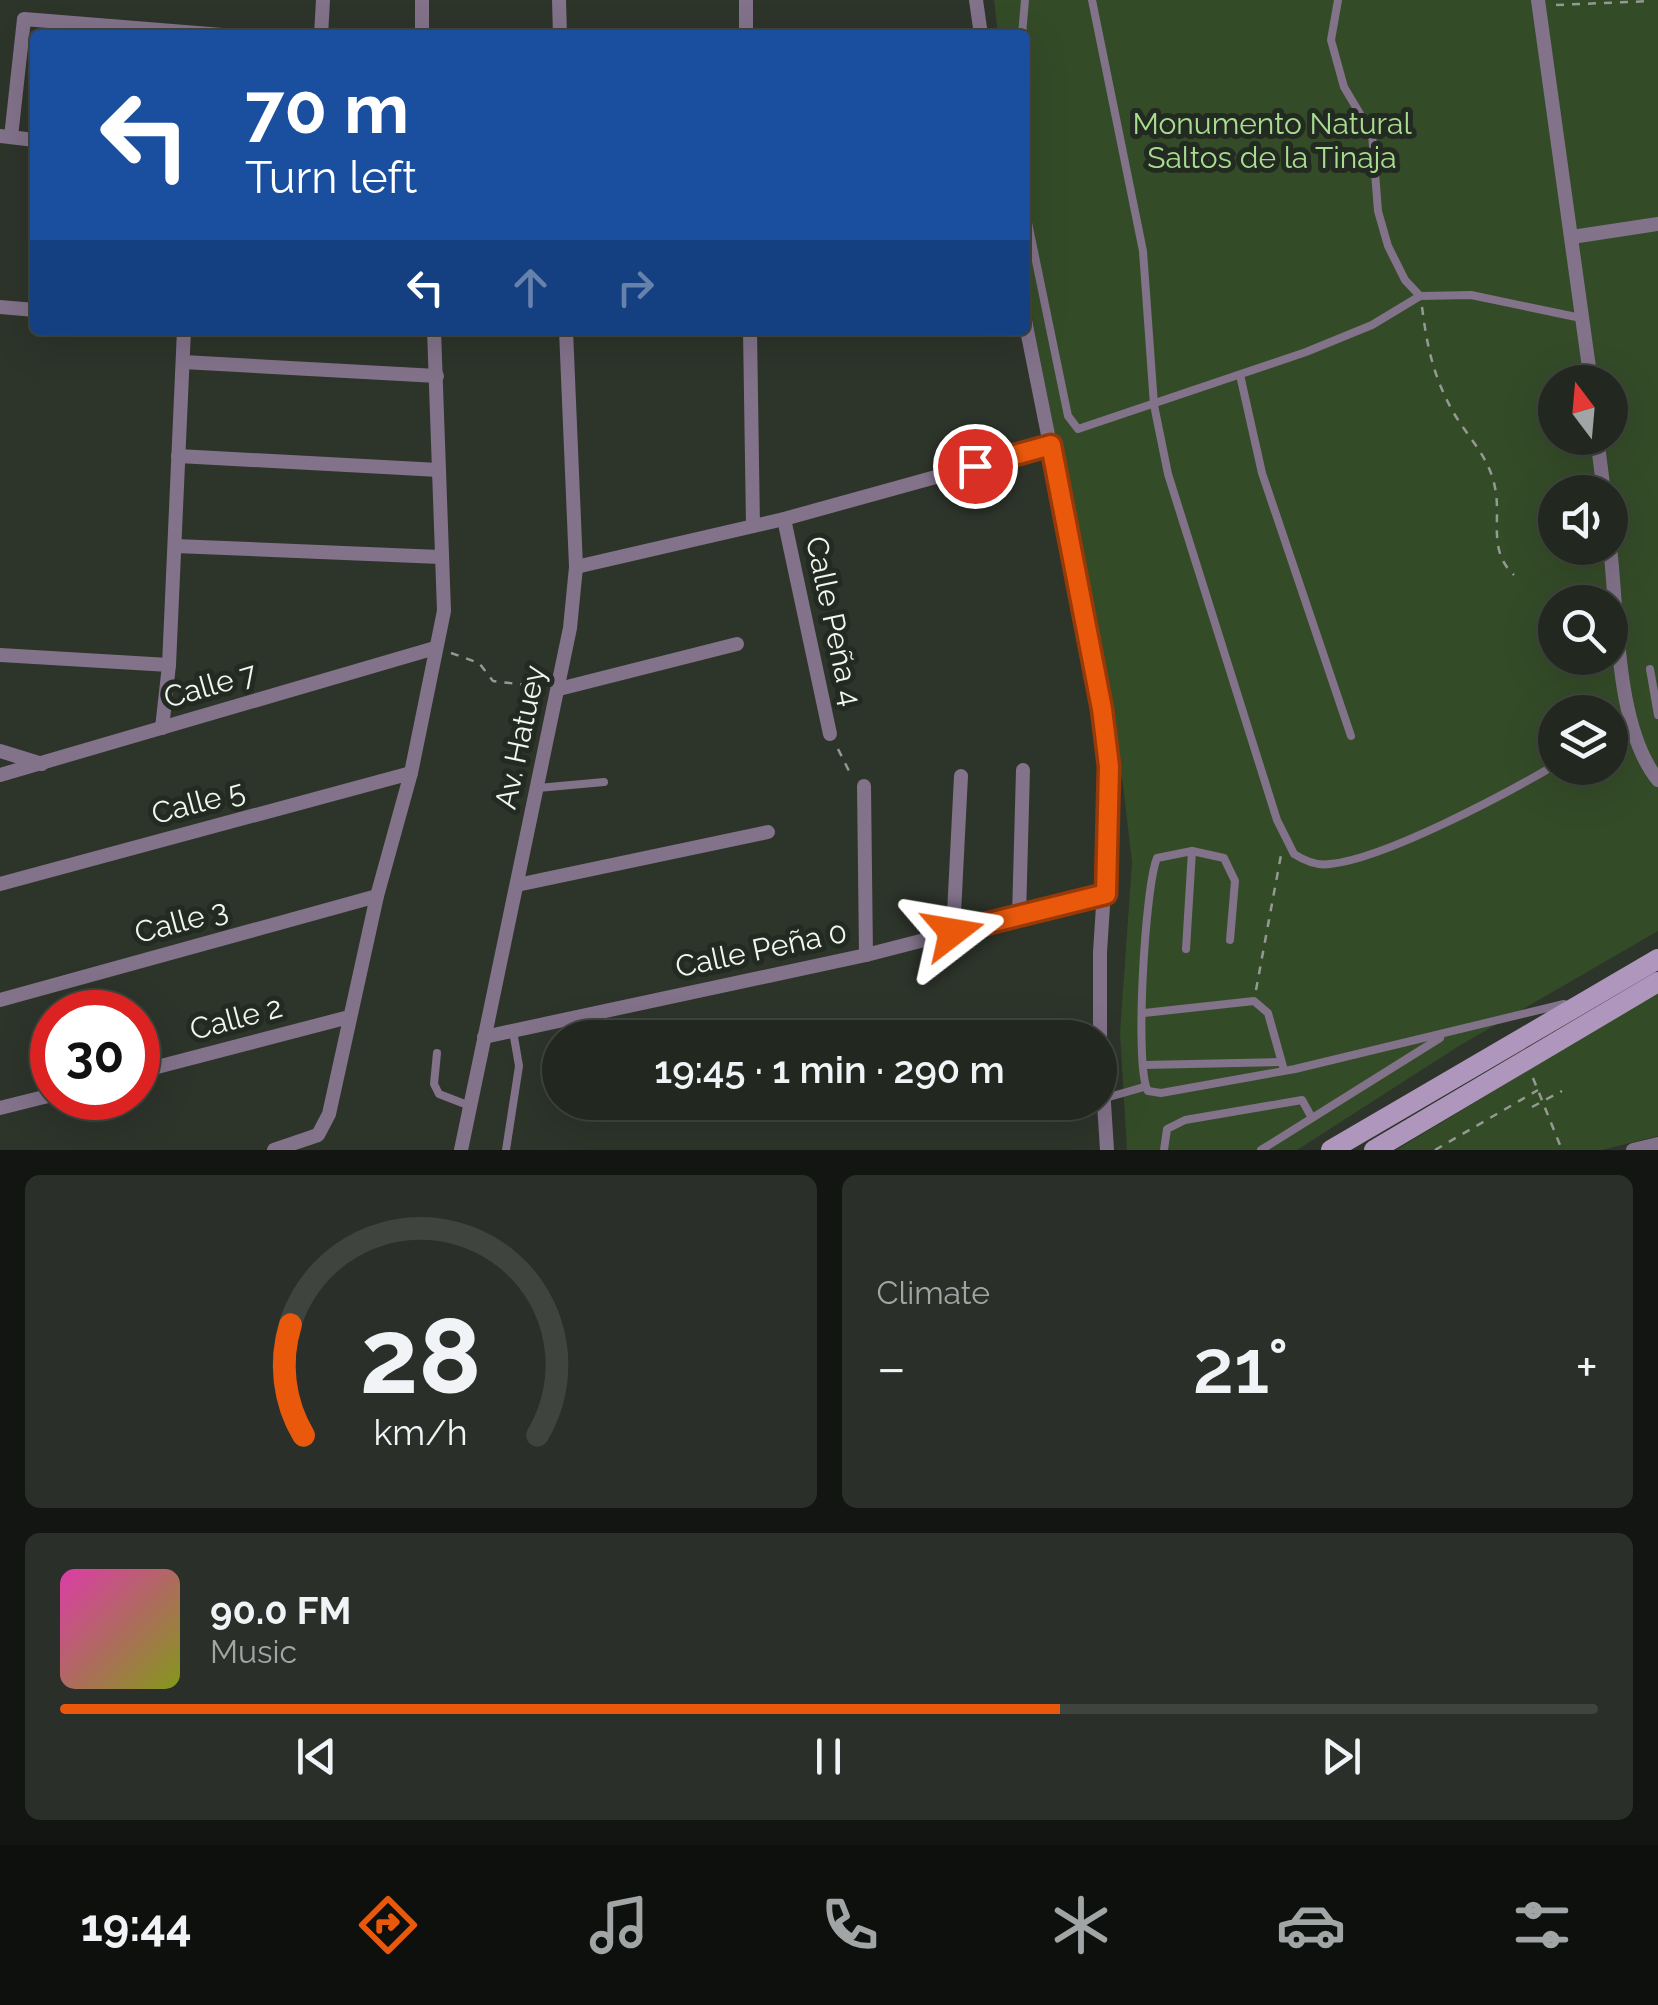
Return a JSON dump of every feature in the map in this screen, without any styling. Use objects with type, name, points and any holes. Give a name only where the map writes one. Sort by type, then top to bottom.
[{"type":"main road","points":[[1330,1150],[1658,960]]},
{"type":"main road","points":[[1374,1150],[1658,982]]},
{"type":"street","points":[[321,30],[322,0]]},
{"type":"street","points":[[422,0],[422,30]]},
{"type":"street","points":[[559,0],[560,30]]},
{"type":"street","points":[[746,0],[746,30]]},
{"type":"street","points":[[976,0],[979,30]]},
{"type":"street","points":[[1539,3],[1588,365]]},
{"type":"street","points":[[6,137],[24,19],[160,30]]},
{"type":"street","points":[[1572,236],[1658,224]]},
{"type":"street","points":[[0,307],[30,310]]},
{"type":"street","points":[[162,728],[169,665],[184,335]]},
{"type":"street","points":[[274,1150],[318,1135],[329,1114],[444,611],[434,335]]},
{"type":"street","name":"Av. Hatuey","points":[[462,1150],[559,689],[576,567],[566,335]]},
{"type":"street","points":[[750,335],[753,526]]},
{"type":"street","points":[[1028,335],[1102,709],[1109,766],[1100,1020]]},
{"type":"street","points":[[183,362],[436,376]]},
{"type":"street","points":[[576,567],[784,520],[1051,445]]},
{"type":"street","points":[[178,456],[440,470]]},
{"type":"street","name":"Calle Peña 4","points":[[784,520],[830,734]]},
{"type":"street","points":[[175,546],[440,557]]},
{"type":"street","points":[[1612,565],[1631,723],[1641,758],[1658,780]]},
{"type":"street","points":[[559,689],[738,644]]},
{"type":"street","name":"Calle 7","points":[[0,775],[435,648]]},
{"type":"street","points":[[0,655],[169,665]]},
{"type":"street","points":[[0,751],[43,764]]},
{"type":"street","points":[[1020,916],[1023,770]]},
{"type":"street","name":"Calle 5","points":[[0,884],[410,773]]},
{"type":"street","points":[[953,932],[961,776]]},
{"type":"street","points":[[864,786],[866,955]]},
{"type":"street","points":[[517,884],[768,832]]},
{"type":"street","name":"Calle Peña 0","points":[[484,1037],[866,955],[1106,894]]},
{"type":"street","name":"Calle 3","points":[[0,1000],[377,896]]},
{"type":"street","name":"Calle 2","points":[[160,1066],[349,1017]]},
{"type":"street","points":[[0,1108],[30,1100]]},
{"type":"street","points":[[1104,1120],[1107,1150]]},
{"type":"street","points":[[1634,1150],[1658,1144]]},
{"type":"lane","points":[[1022,30],[1025,0]]},
{"type":"lane","points":[[1092,0],[1142,251],[1154,405],[1189,549],[1284,837],[1294,854],[1307,862],[1327,865],[1352,860],[1432,827],[1538,774]]},
{"type":"lane","points":[[1338,0],[1331,40],[1344,87],[1372,134],[1378,211],[1405,280],[1420,296]]},
{"type":"lane","points":[[1030,231],[1073,426],[1088,428],[1240,376],[1372,324],[1420,296],[1471,296],[1583,318]]},
{"type":"lane","points":[[1240,376],[1262,474],[1352,736]]},
{"type":"lane","points":[[1650,669],[1658,714]]},
{"type":"lane","points":[[538,788],[604,782]]},
{"type":"lane","points":[[1186,949],[1192,851]]},
{"type":"lane","points":[[1144,1087],[1145,932],[1153,868],[1158,858],[1192,851],[1224,858],[1232,868],[1230,940]]},
{"type":"lane","points":[[1117,1095],[1144,1087],[1161,1093],[1448,1033],[1592,996]]},
{"type":"lane","points":[[1144,1013],[1254,1001],[1268,1013],[1282,1066]]},
{"type":"lane","points":[[506,1150],[519,1066],[512,1030]]},
{"type":"lane","points":[[1260,1150],[1448,1033]]},
{"type":"lane","points":[[438,1053],[434,1084],[439,1094],[470,1106]]},
{"type":"lane","points":[[1144,1064],[1282,1066]]},
{"type":"lane","points":[[1164,1150],[1167,1130],[1185,1120],[1302,1100],[1312,1118]]},
{"type":"path","points":[[1539,3],[1651,1]]},
{"type":"path","points":[[1420,296],[1429,366],[1494,480],[1500,520],[1495,545],[1502,564],[1514,576]]},
{"type":"path","points":[[435,648],[479,663],[493,681],[559,689]]},
{"type":"path","points":[[830,734],[856,784],[864,786]]},
{"type":"path","points":[[1254,1001],[1284,837]]},
{"type":"path","points":[[1526,1058],[1562,1150]]},
{"type":"path","points":[[1435,1150],[1538,1090]]},
{"type":"path","points":[[1532,1107],[1562,1091]]},
{"type":"green space","name":"Monumento Natural Saltos de la Tinaja","points":[[994,0],[1658,0],[1658,931],[1459,1046],[1297,1150],[1127,1150],[1120,1034],[1132,862],[1123,785],[1032,317],[1030,30],[997,30]]},
{"type":"green space","points":[[1658,992],[1658,1136],[1602,1150],[1396,1150]]},
{"type":"route","points":[[953,932],[1106,894],[1109,766],[1102,709],[1051,445],[975,466]]}]
